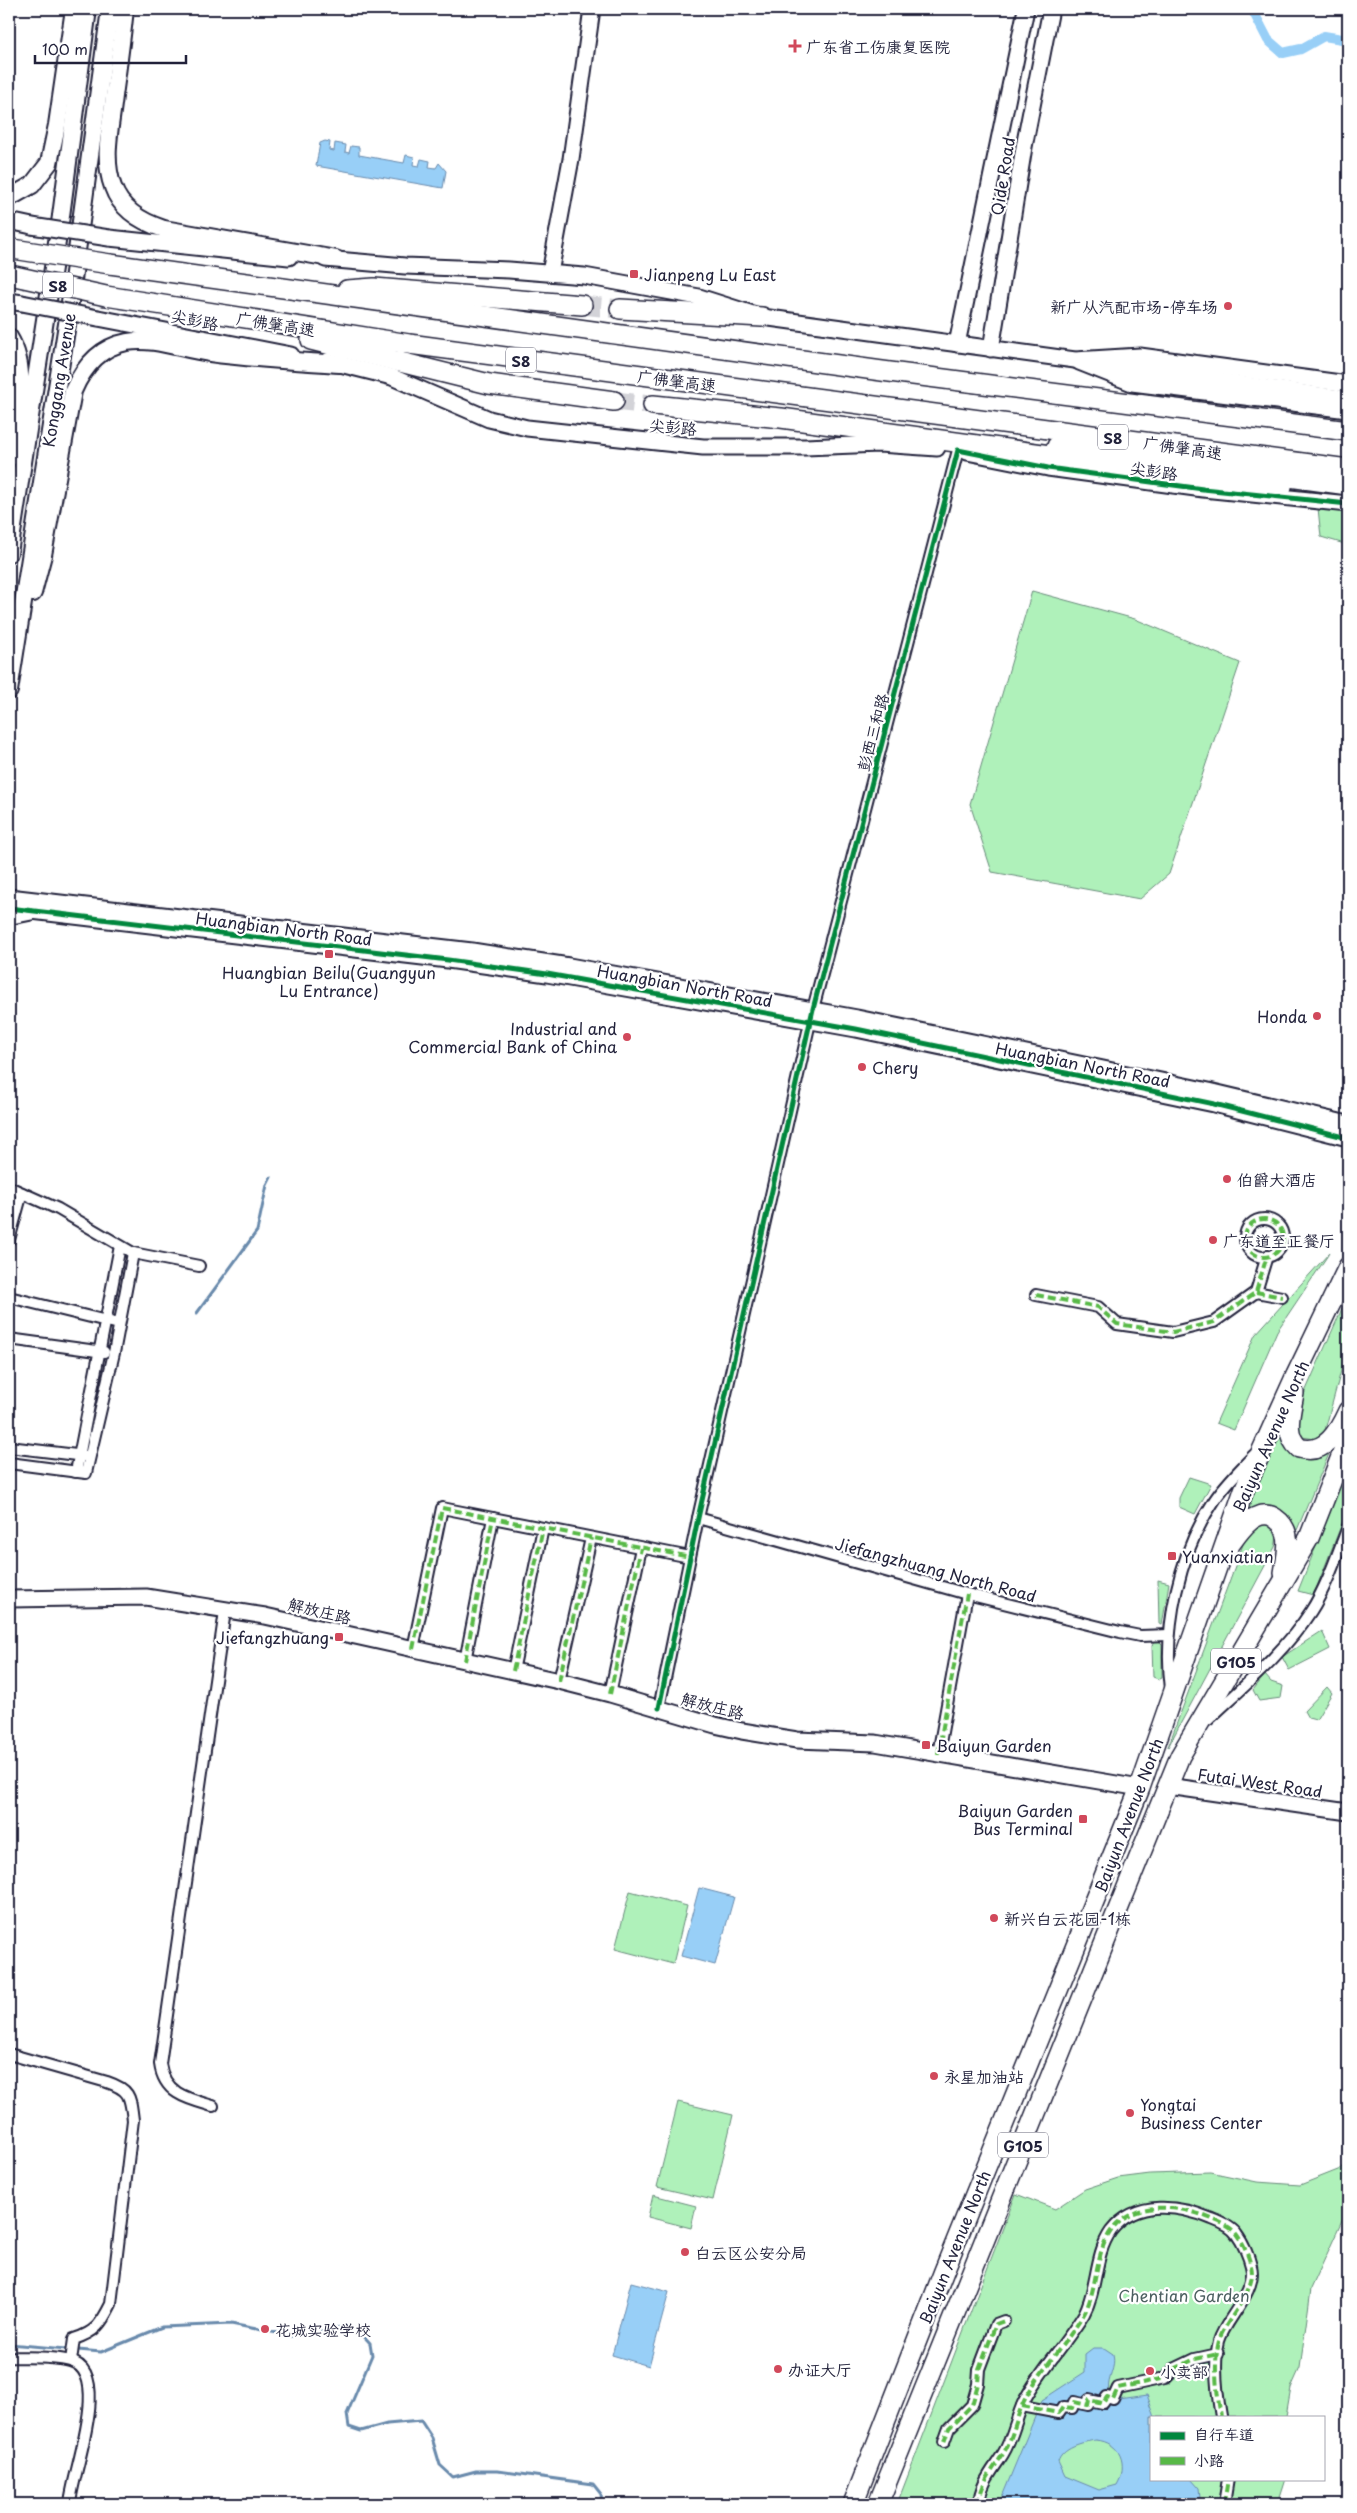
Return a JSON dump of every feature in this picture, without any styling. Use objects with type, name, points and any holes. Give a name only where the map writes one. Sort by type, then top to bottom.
[{"type":"highway","name":"S8","points":[[11,248],[313,293],[1348,431]]},
{"type":"highway","name":"广佛肇高速","points":[[9,275],[106,296],[409,344],[1348,469]]},
{"type":"highway","points":[[313,293],[374,288],[582,305]]},
{"type":"highway","points":[[164,306],[488,384],[614,401]]},
{"type":"highway","points":[[620,308],[762,317]]},
{"type":"highway","points":[[653,405],[781,418],[1072,458]]},
{"type":"highway","points":[[936,439],[1031,442],[1348,485]]},
{"type":"highway","name":"Baiyun Avenue North","points":[[853,2504],[944,2271],[1140,1788],[1172,1701],[1244,1490],[1348,1267]]},
{"type":"highway","points":[[1296,1375],[1289,1432],[1290,1439],[1300,1448],[1317,1449],[1324,1446],[1335,1435],[1348,1411]]},
{"type":"highway","name":"Baiyun Avenue North","points":[[878,2504],[1168,1786],[1191,1736],[1309,1538],[1348,1439]]},
{"type":"highway","points":[[1218,1562],[1250,1520],[1257,1516],[1272,1516],[1282,1524],[1288,1538],[1281,1586]]},
{"type":"main road","points":[[9,198],[32,185],[49,163],[57,125],[74,9]]},
{"type":"main road","name":"Konggang Avenue","points":[[9,553],[60,226],[88,9]]},
{"type":"main road","name":"Konggang Avenue","points":[[9,691],[67,324],[110,9]]},
{"type":"main road","points":[[125,9],[108,147],[110,174],[113,187],[120,200],[132,214],[148,224],[164,229],[336,259]]},
{"type":"main road","points":[[9,337],[14,345],[20,373],[9,458]]},
{"type":"main road","points":[[19,628],[36,586],[73,392],[82,373],[95,357],[107,349],[126,342],[142,341],[224,355],[340,364]]},
{"type":"main road","points":[[9,916],[34,911]]},
{"type":"street","points":[[550,273],[571,159],[592,9]]},
{"type":"street","name":"Qide Road","points":[[957,344],[1026,9]]},
{"type":"street","name":"Qide Road","points":[[991,349],[1026,139],[1051,9]]},
{"type":"street","points":[[9,221],[109,238],[234,252],[405,266],[550,273],[602,279],[699,297],[762,317],[1348,399]]},
{"type":"street","name":"尖彭路","points":[[15,302],[340,364],[392,377],[489,419],[527,428],[703,446],[805,447],[879,444],[958,450],[1048,468],[1203,489],[1348,504]]},
{"type":"street","points":[[1075,360],[1140,356],[1348,384]]},
{"type":"street","points":[[1075,360],[1132,382],[1348,410]]},
{"type":"street","points":[[958,450],[1072,458],[1348,495]]},
{"type":"street","name":"彭西三和路","points":[[659,1708],[698,1518],[812,1014],[958,450]]},
{"type":"street","name":"Huangbian North Road","points":[[9,897],[518,957],[1209,1091],[1348,1124]]},
{"type":"street","name":"Huangbian North Road","points":[[9,908],[507,967],[812,1014],[1214,1104],[1348,1138]]},
{"type":"street","points":[[9,1187],[58,1208],[133,1254],[199,1266]]},
{"type":"street","points":[[9,1240],[22,1193]]},
{"type":"street","points":[[76,1472],[120,1246]]},
{"type":"street","points":[[9,1463],[86,1473],[114,1353],[133,1254]]},
{"type":"street","points":[[1036,1295],[1098,1307],[1117,1324],[1172,1332],[1214,1322],[1256,1292],[1267,1256]]},
{"type":"street","points":[[1256,1292],[1282,1297]]},
{"type":"street","points":[[9,1298],[119,1324]]},
{"type":"street","points":[[9,1339],[114,1353]]},
{"type":"street","points":[[1172,1701],[1168,1666],[1168,1635],[1181,1578],[1200,1525],[1221,1492],[1265,1443]]},
{"type":"street","points":[[9,1447],[91,1457]]},
{"type":"street","points":[[413,1649],[442,1508],[690,1558]]},
{"type":"street","points":[[465,1661],[493,1518]]},
{"type":"street","name":"Jiefangzhuang North Road","points":[[698,1518],[967,1594],[1130,1635],[1150,1637],[1168,1635]]},
{"type":"street","points":[[1191,1736],[1267,1664],[1306,1619],[1321,1592],[1348,1527]]},
{"type":"street","points":[[513,1671],[543,1528]]},
{"type":"street","points":[[559,1681],[591,1538]]},
{"type":"street","points":[[610,1694],[641,1548]]},
{"type":"street","points":[[938,1754],[967,1594]]},
{"type":"street","name":"解放庄路","points":[[9,1600],[146,1597],[289,1620],[559,1681],[659,1708],[716,1726],[797,1740],[875,1743],[1140,1788]]},
{"type":"street","points":[[213,2106],[180,2096],[173,2091],[165,2082],[160,2064],[225,1611]]},
{"type":"street","name":"Futai West Road","points":[[1168,1786],[1348,1812]]},
{"type":"street","points":[[9,2054],[122,2087],[130,2097],[133,2120],[111,2304],[103,2319],[92,2333],[74,2339],[71,2361]]},
{"type":"street","points":[[979,2504],[979,2494],[990,2473],[1004,2453],[1022,2406],[1038,2378],[1065,2343],[1085,2312],[1094,2291],[1104,2246],[1111,2231],[1123,2220],[1142,2211],[1159,2207],[1177,2207],[1220,2222],[1237,2234],[1252,2267],[1246,2294],[1226,2324],[1219,2342],[1216,2384],[1221,2416]]},
{"type":"street","points":[[944,2442],[949,2428],[972,2405],[978,2384],[979,2369],[996,2324],[1004,2321]]},
{"type":"street","points":[[1022,2406],[1059,2413],[1063,2406],[1072,2408],[1074,2402],[1088,2405],[1089,2400],[1103,2403],[1107,2397],[1113,2399],[1118,2388],[1165,2378],[1174,2369],[1195,2360],[1218,2354]]},
{"type":"street","points":[[9,2357],[71,2361],[80,2366],[88,2377],[90,2392],[85,2437],[70,2504]]},
{"type":"street","points":[[1224,2504],[1228,2480]]},
{"type":"green space","points":[[1318,508],[1348,512],[1348,545],[1321,537]]},
{"type":"green space","points":[[1032,591],[1135,619],[1240,663],[1169,874],[1140,899],[992,872],[970,804]]},
{"type":"green space","points":[[1330,1252],[1277,1331],[1234,1430],[1216,1423],[1255,1335]]},
{"type":"green space","points":[[1348,1295],[1348,1345],[1325,1430],[1315,1439],[1302,1437],[1298,1432],[1298,1408]]},
{"type":"green space","points":[[1280,1426],[1282,1436],[1331,1449],[1297,1530],[1286,1515],[1277,1508],[1260,1506],[1249,1509],[1246,1507]]},
{"type":"green space","points":[[1348,1467],[1348,1508],[1316,1589],[1313,1595],[1298,1591]]},
{"type":"green space","points":[[1189,1477],[1211,1484],[1195,1514],[1179,1507],[1179,1498]]},
{"type":"green space","points":[[1259,1524],[1269,1526],[1274,1530],[1276,1534],[1275,1547],[1168,1747],[1245,1539],[1250,1529]]},
{"type":"green space","points":[[1158,1580],[1169,1583],[1162,1625],[1159,1624]]},
{"type":"green space","points":[[1322,1631],[1330,1649],[1289,1670],[1282,1657]]},
{"type":"green space","points":[[1154,1640],[1158,1640],[1162,1644],[1162,1677],[1158,1679],[1153,1677],[1152,1646]]},
{"type":"green space","points":[[1265,1675],[1271,1682],[1283,1686],[1281,1698],[1259,1701],[1253,1690]]},
{"type":"green space","points":[[1327,1687],[1332,1693],[1316,1720],[1308,1718],[1304,1711]]},
{"type":"green space","points":[[630,1891],[687,1906],[673,1964],[615,1949]]},
{"type":"green space","points":[[678,2102],[733,2115],[713,2200],[657,2187]]},
{"type":"green space","name":"Chentian Garden","points":[[1348,2166],[1348,2208],[1311,2289],[1300,2368],[1291,2388],[1286,2416],[1150,2416],[1150,2480],[1285,2480],[1277,2504],[897,2504],[1016,2194],[1055,2209],[1085,2189],[1118,2178],[1150,2174],[1210,2172],[1257,2182],[1300,2185]]},
{"type":"green space","points":[[653,2195],[696,2206],[691,2228],[648,2217]]},
{"type":"water","points":[[330,142],[329,150],[334,151],[335,143],[346,145],[345,152],[349,153],[351,146],[359,147],[359,155],[404,163],[406,155],[414,157],[413,165],[419,166],[421,159],[430,161],[429,167],[436,168],[439,163],[446,171],[443,188],[316,166],[320,143]]},
{"type":"water","points":[[699,1888],[734,1897],[715,1965],[681,1956]]},
{"type":"water","points":[[631,2282],[669,2292],[649,2366],[612,2355]]},
{"type":"water","points":[[1093,2348],[1104,2348],[1113,2354],[1114,2360],[1108,2387],[1111,2400],[1147,2395],[1155,2416],[1150,2416],[1150,2480],[1192,2480],[1199,2488],[1200,2498],[1182,2504],[999,2504],[1042,2400],[1085,2372],[1085,2354]],"holes":[[[1096,2440],[1111,2445],[1120,2455],[1122,2462],[1121,2477],[1117,2485],[1099,2490],[1065,2476],[1058,2461],[1060,2456],[1068,2449]]]},
{"type":"waterway","points":[[1252,9],[1268,40],[1283,53],[1301,49],[1324,36],[1348,40]]},
{"type":"waterway","points":[[197,1313],[257,1231],[267,1185],[271,1177]]},
{"type":"waterway","points":[[9,2344],[101,2352],[162,2327],[231,2324],[292,2336],[348,2326],[360,2332],[370,2343],[372,2355],[347,2414],[349,2427],[361,2431],[387,2424],[421,2421],[432,2438],[440,2465],[453,2477],[476,2471],[498,2471],[593,2484],[601,2494],[602,2504]]},
{"type":"tunnel","points":[[582,305],[620,309]]},
{"type":"tunnel","points":[[614,401],[653,405]]},
{"type":"marked path","points":[[1264,1219],[1277,1225],[1283,1238],[1277,1251],[1264,1257],[1251,1251],[1245,1238],[1251,1225],[1264,1219]]},
{"type":"marked path","points":[[1036,1295],[1098,1307],[1117,1324],[1173,1332],[1214,1322],[1256,1292],[1267,1256]]},
{"type":"marked path","points":[[1256,1292],[1282,1297]]},
{"type":"marked path","points":[[413,1649],[442,1508],[690,1557],[689,1560]]},
{"type":"marked path","points":[[465,1661],[493,1518]]},
{"type":"marked path","points":[[513,1671],[543,1528]]},
{"type":"marked path","points":[[559,1681],[591,1538]]},
{"type":"marked path","points":[[610,1694],[641,1548]]},
{"type":"marked path","points":[[938,1754],[967,1594]]},
{"type":"marked path","points":[[979,2504],[984,2484],[1006,2448],[1030,2390],[1084,2314],[1092,2293],[1102,2250],[1111,2231],[1121,2221],[1146,2209],[1173,2208],[1186,2210],[1219,2222],[1235,2232],[1249,2258],[1252,2275],[1250,2285],[1246,2295],[1222,2332],[1217,2350],[1216,2379],[1221,2416]]},
{"type":"marked path","points":[[944,2442],[949,2428],[972,2405],[978,2384],[979,2369],[996,2324],[1004,2321]]},
{"type":"marked path","points":[[1022,2406],[1059,2413],[1063,2407],[1072,2408],[1074,2402],[1088,2405],[1089,2400],[1103,2403],[1107,2397],[1113,2399],[1118,2388],[1165,2378],[1174,2369],[1195,2359],[1218,2354]]},
{"type":"marked path","points":[[1224,2504],[1228,2480]]},
{"type":"cycle path","points":[[659,1708],[698,1518],[813,1009],[958,450],[1048,468],[1203,489],[1348,504]]},
{"type":"cycle path","points":[[9,908],[448,960],[547,974],[856,1029],[1214,1104],[1348,1138]]},
{"type":"place","name":"广东省工伤康复医院","points":[[795,46]]},
{"type":"place","name":"Jianpeng Lu East","points":[[634,274]]},
{"type":"place","name":"新广从汽配市场-停车场","points":[[1228,306]]},
{"type":"place","name":"Huangbian Beilu(Guangyun Lu Entrance)","points":[[329,954]]},
{"type":"place","name":"Honda","points":[[1317,1016]]},
{"type":"place","name":"Industrial and Commercial Bank of China","points":[[627,1037]]},
{"type":"place","name":"Chery","points":[[862,1067]]},
{"type":"place","name":"伯爵大酒店","points":[[1227,1179]]},
{"type":"place","name":"广东道至正餐厅","points":[[1213,1240]]},
{"type":"place","name":"Yuanxiatian","points":[[1172,1556]]},
{"type":"place","name":"Jiefangzhuang","points":[[339,1637]]},
{"type":"place","name":"Baiyun Garden","points":[[926,1745]]},
{"type":"place","name":"Baiyun Garden Bus Terminal","points":[[1083,1819]]},
{"type":"place","name":"新兴白云花园-1栋","points":[[994,1918]]},
{"type":"place","name":"永星加油站","points":[[934,2076]]},
{"type":"place","name":"Yongtai Business Center","points":[[1130,2113]]},
{"type":"place","name":"白云区公安分局","points":[[685,2252]]},
{"type":"place","name":"花城实验学校","points":[[265,2329]]},
{"type":"place","name":"办证大厅","points":[[778,2369]]},
{"type":"place","name":"小卖部","points":[[1150,2371]]}]
